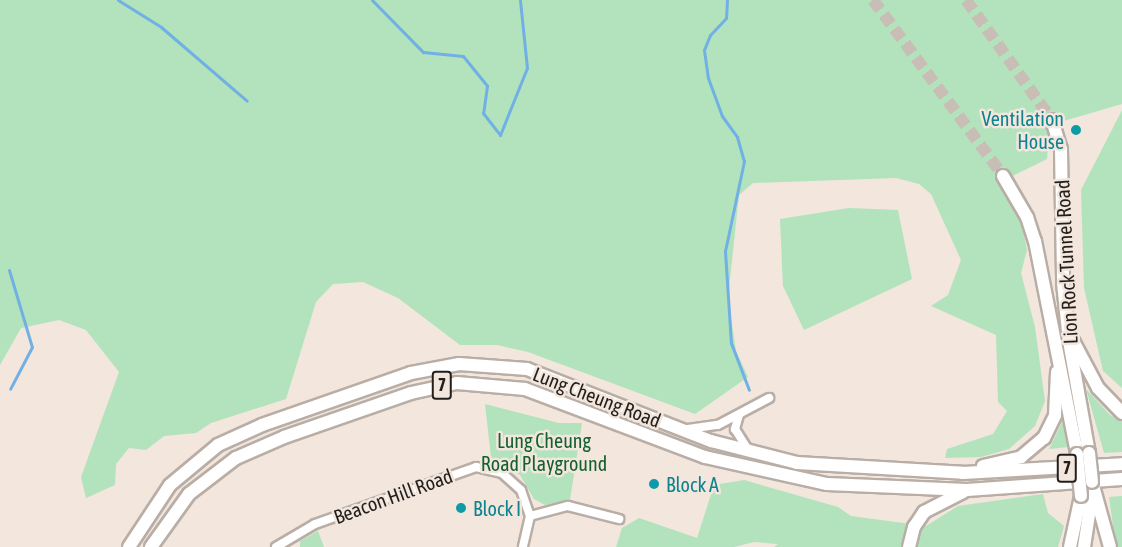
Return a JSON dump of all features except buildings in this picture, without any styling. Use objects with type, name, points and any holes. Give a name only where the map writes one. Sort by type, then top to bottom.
[{"type":"highway","name":"Lion Rock Tunnel Road","points":[[1052,120],[1062,164],[1063,272],[1074,404]]},
{"type":"highway","name":"Lion Rock Tunnel Road","points":[[1004,176],[1032,231],[1059,359],[1074,404]]},
{"type":"highway","points":[[1069,334],[1098,388],[1122,413]]},
{"type":"highway","points":[[963,473],[1021,457],[1044,438],[1055,415],[1059,359]]},
{"type":"highway","name":"Lung Cheung Road","points":[[129,547],[170,485],[218,445],[262,425],[432,368],[480,363],[527,369],[677,428],[753,454],[824,467],[963,473],[1122,464]]},
{"type":"highway","name":"Lung Cheung Road","points":[[151,547],[189,494],[236,458],[380,404],[458,383],[525,389],[688,452],[779,476],[857,487],[967,490],[1122,479]]},
{"type":"highway","points":[[1074,404],[1083,453],[1092,482],[1095,508],[1084,547]]},
{"type":"highway","points":[[1070,547],[1079,517],[1083,453]]},
{"type":"highway","points":[[909,547],[914,527],[924,512],[967,490]]},
{"type":"highway","points":[[1095,508],[1103,521],[1110,547]]},
{"type":"street","points":[[677,428],[707,428],[739,415],[769,398]]},
{"type":"street","points":[[739,415],[737,436],[753,454]]},
{"type":"street","name":"Beacon Hill Road","points":[[276,547],[315,524],[476,467],[496,470],[513,480],[525,495],[530,516]]},
{"type":"street","points":[[523,547],[530,516],[568,506],[619,519]]},
{"type":"street","points":[[293,547],[297,536]]},
{"type":"green space","points":[[0,0],[1122,0],[1122,104],[1050,125],[1047,159],[998,183],[1022,225],[1027,250],[1021,273],[1035,327],[1045,401],[1035,426],[1009,449],[981,457],[945,458],[947,449],[993,434],[1007,411],[998,402],[996,335],[931,306],[948,295],[961,260],[931,194],[919,184],[896,178],[753,183],[739,195],[728,298],[736,351],[748,377],[695,414],[528,352],[497,345],[460,345],[398,298],[363,282],[333,284],[316,302],[286,399],[211,423],[196,433],[164,436],[146,450],[129,448],[116,464],[115,485],[86,498],[81,477],[119,372],[86,330],[59,320],[21,328],[0,365]]},
{"type":"green space","points":[[1122,110],[1122,388],[1103,371],[1084,288],[1081,190]]},
{"type":"green space","points":[[849,208],[898,210],[912,279],[804,330],[783,286],[780,219]]},
{"type":"green space","points":[[1086,389],[1110,415],[1122,421],[1122,452],[1104,453]]},
{"type":"green space","name":"Lung Cheung Road Playground","points":[[485,404],[559,423],[582,423],[570,500],[545,505],[534,499],[520,475],[491,458]]},
{"type":"green space","points":[[1064,418],[1068,447],[1049,449]]},
{"type":"green space","points":[[744,480],[838,507],[851,516],[926,526],[958,506],[1043,494],[1048,513],[1064,526],[1058,547],[774,547],[778,544],[754,542],[734,547],[616,547],[622,528],[639,518],[697,538],[714,485]]},
{"type":"green space","points":[[1122,496],[1122,547],[1108,547],[1115,541],[1109,497]]},
{"type":"green space","points":[[318,531],[324,547],[300,547],[300,541]]},
{"type":"waterway","points":[[118,0],[161,27],[247,101]]},
{"type":"waterway","points":[[372,0],[423,52],[463,56],[487,86],[483,113],[500,135]]},
{"type":"waterway","points":[[500,135],[527,68],[520,0]]},
{"type":"waterway","points":[[727,0],[726,18],[710,35],[704,50],[708,78],[722,116],[737,137],[744,161],[725,251],[731,343],[749,390]]},
{"type":"waterway","points":[[9,270],[32,347],[10,389]]},
{"type":"tunnel","points":[[873,0],[1003,176]]},
{"type":"tunnel","points":[[966,0],[1052,120]]},
{"type":"place","name":"Ventilation House","points":[[1076,130]]},
{"type":"place","name":"Block A","points":[[654,484]]},
{"type":"place","name":"Block I","points":[[461,508]]}]
